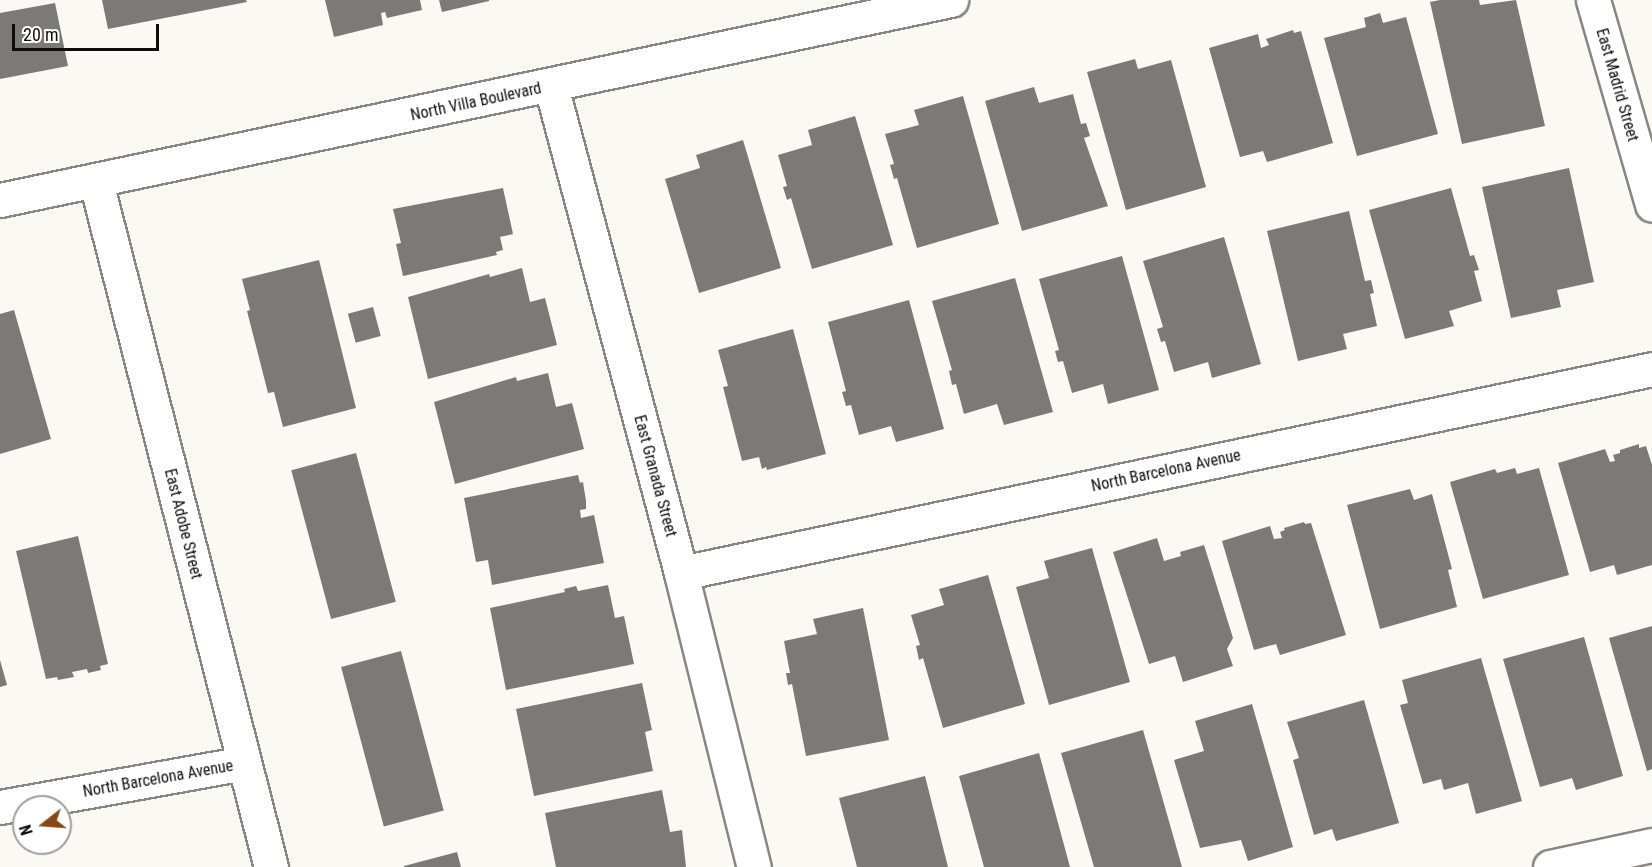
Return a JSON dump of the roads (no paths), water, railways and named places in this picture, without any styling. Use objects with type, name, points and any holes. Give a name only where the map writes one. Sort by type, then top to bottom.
[{"type":"street","name":"North Villa Boulevard","points":[[0,200],[96,182],[951,0]]},
{"type":"street","name":"East Madrid Street","points":[[1593,0],[1652,205]]},
{"type":"street","name":"East Granada Street","points":[[551,86],[681,573],[754,867]]},
{"type":"street","name":"East Adobe Street","points":[[96,182],[271,867]]},
{"type":"street","name":"North Barcelona Avenue","points":[[681,573],[1652,369]]},
{"type":"street","name":"North Barcelona Avenue","points":[[0,807],[244,763]]},
{"type":"street","points":[[1550,867],[1652,845]]}]
